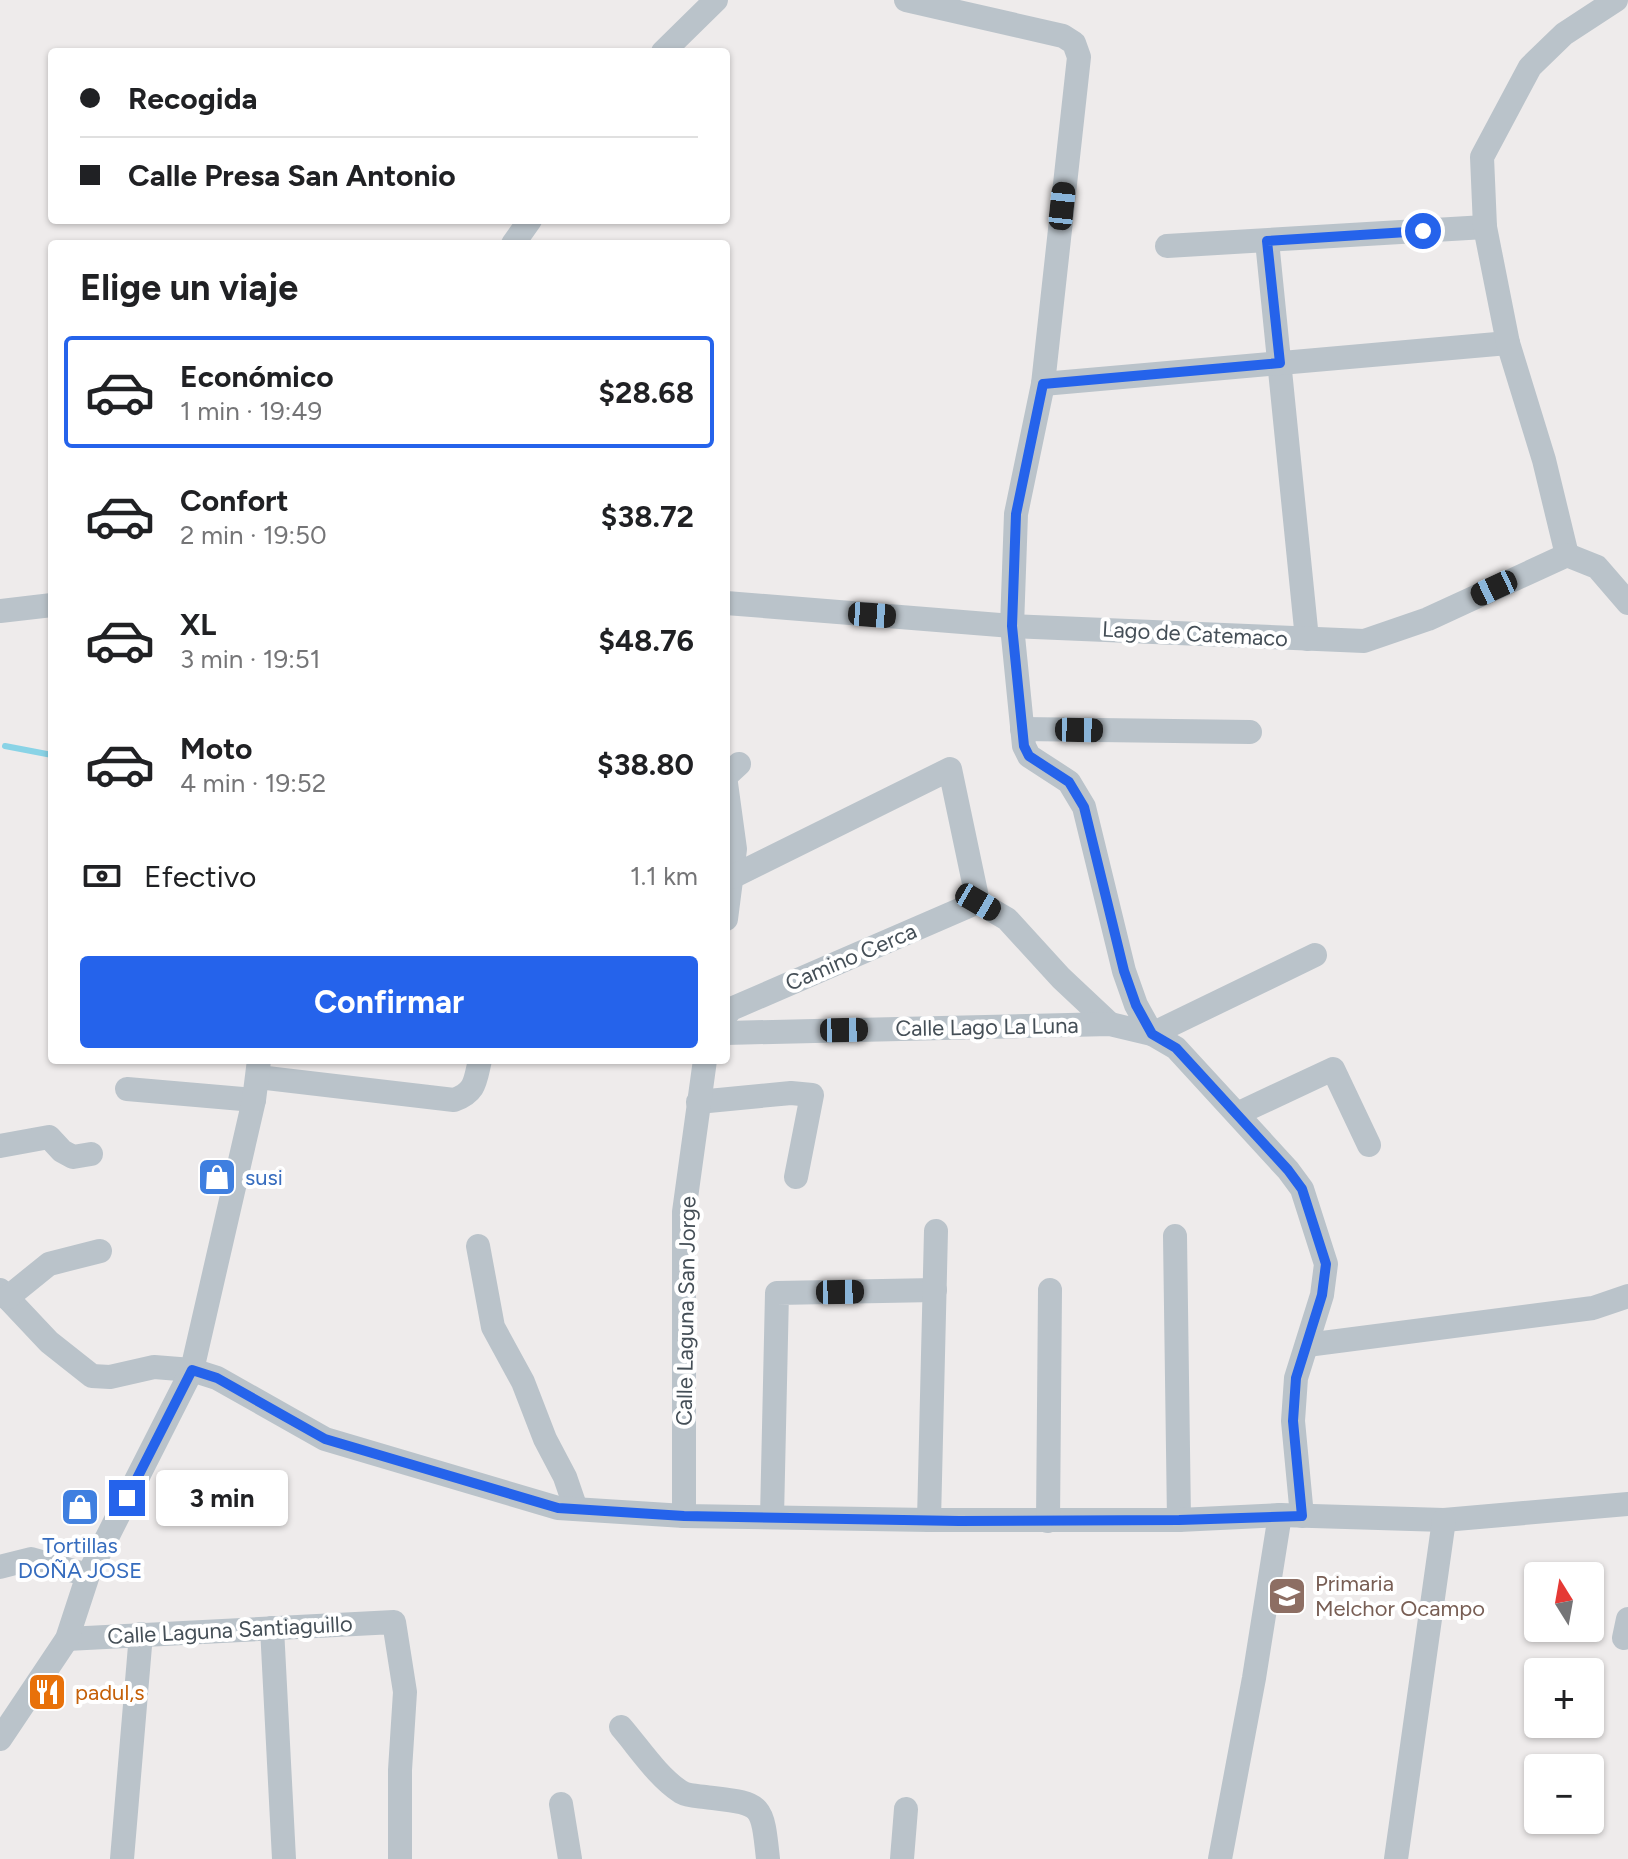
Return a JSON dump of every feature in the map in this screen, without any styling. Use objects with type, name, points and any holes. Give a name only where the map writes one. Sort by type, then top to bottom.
[{"type":"street","points":[[667,48],[716,0]]},
{"type":"street","points":[[906,0],[1063,36],[1074,43],[1079,57],[1043,384],[1016,514],[1012,626],[1024,746],[1029,756],[1069,782],[1084,807],[1124,971],[1136,1005],[1152,1034],[1176,1048],[1239,1113],[1302,1189],[1326,1264],[1322,1295],[1296,1378],[1291,1516],[1254,1678],[1220,1859]]},
{"type":"street","points":[[1616,0],[1564,34],[1530,67],[1482,157],[1485,227],[1508,343],[1544,460],[1567,555],[1597,567],[1628,603]]},
{"type":"street","points":[[1167,246],[1485,227]]},
{"type":"street","points":[[1267,241],[1307,639]]},
{"type":"street","points":[[1043,384],[1508,343]]},
{"type":"street","name":"Lago de Catemaco","points":[[730,603],[1012,626],[1364,641],[1428,619],[1567,555]]},
{"type":"street","points":[[0,611],[48,605]]},
{"type":"street","points":[[1022,729],[1250,732]]},
{"type":"street","points":[[732,877],[950,769],[978,902],[1007,919],[1061,978],[1110,1024]]},
{"type":"street","points":[[730,774],[735,849],[730,891]]},
{"type":"street","name":"Camino Cerca","points":[[730,1010],[978,902]]},
{"type":"street","points":[[1152,1034],[1315,955]]},
{"type":"street","name":"Calle Lago La Luna","points":[[730,1033],[1110,1024],[1152,1034]]},
{"type":"street","points":[[127,1089],[257,1079],[454,1100],[467,1096],[474,1086],[479,1064]]},
{"type":"street","name":"Calle Laguna San Jorge","points":[[684,1516],[684,1212],[704,1064]]},
{"type":"street","points":[[1239,1113],[1333,1069],[1369,1145]]},
{"type":"street","points":[[0,1739],[67,1639],[88,1575],[192,1370],[257,1079]]},
{"type":"street","points":[[698,1102],[791,1093],[812,1095],[796,1177]]},
{"type":"street","points":[[0,1146],[49,1137],[62,1151],[73,1157],[91,1154]]},
{"type":"street","points":[[929,1520],[936,1231]]},
{"type":"street","points":[[1175,1236],[1179,1520]]},
{"type":"street","points":[[478,1246],[493,1327],[523,1382],[576,1509]]},
{"type":"street","points":[[100,1251],[49,1264],[3,1294],[49,1342],[92,1376],[110,1377],[154,1367],[192,1370],[217,1378],[325,1439],[558,1508],[684,1516],[929,1520],[1179,1520],[1291,1516],[1444,1520],[1628,1504]]},
{"type":"street","points":[[772,1517],[777,1293],[935,1290]]},
{"type":"street","points":[[1048,1521],[1050,1290]]},
{"type":"street","points":[[1307,1345],[1593,1308],[1628,1296]]},
{"type":"street","points":[[1396,1859],[1444,1520]]},
{"type":"street","points":[[0,1567],[31,1559],[88,1575]]},
{"type":"street","name":"Calle Laguna Santiaguillo","points":[[67,1639],[394,1622],[405,1692],[400,1770],[400,1859]]},
{"type":"street","points":[[272,1628],[284,1859]]},
{"type":"street","points":[[122,1859],[141,1634]]},
{"type":"street","points":[[621,1727],[660,1773],[684,1794],[742,1801],[753,1804],[761,1811],[768,1859]]},
{"type":"street","points":[[561,1804],[570,1859]]},
{"type":"street","points":[[902,1859],[906,1809]]},
{"type":"waterway","name":"Lago de Catemaco","points":[[5,746],[48,754]]},
{"type":"place","name":"susi","points":[[217,1177]]},
{"type":"place","name":"Tortillas DOÑA JOSE","points":[[80,1507]]},
{"type":"place","name":"Primaria Melchor Ocampo","points":[[1287,1596]]},
{"type":"place","name":"padul,s","points":[[47,1692]]},
{"type":"route","points":[[127,1498],[192,1370],[217,1378],[325,1439],[558,1508],[684,1516],[959,1521],[1302,1516],[1293,1421],[1296,1378],[1322,1295],[1326,1264],[1316,1226],[1302,1189],[1288,1170],[1239,1113],[1176,1048],[1152,1034],[1136,1005],[1124,971],[1084,807],[1069,782],[1029,756],[1024,746],[1012,626],[1016,514],[1043,384],[1280,363],[1267,241],[1423,231]]}]
